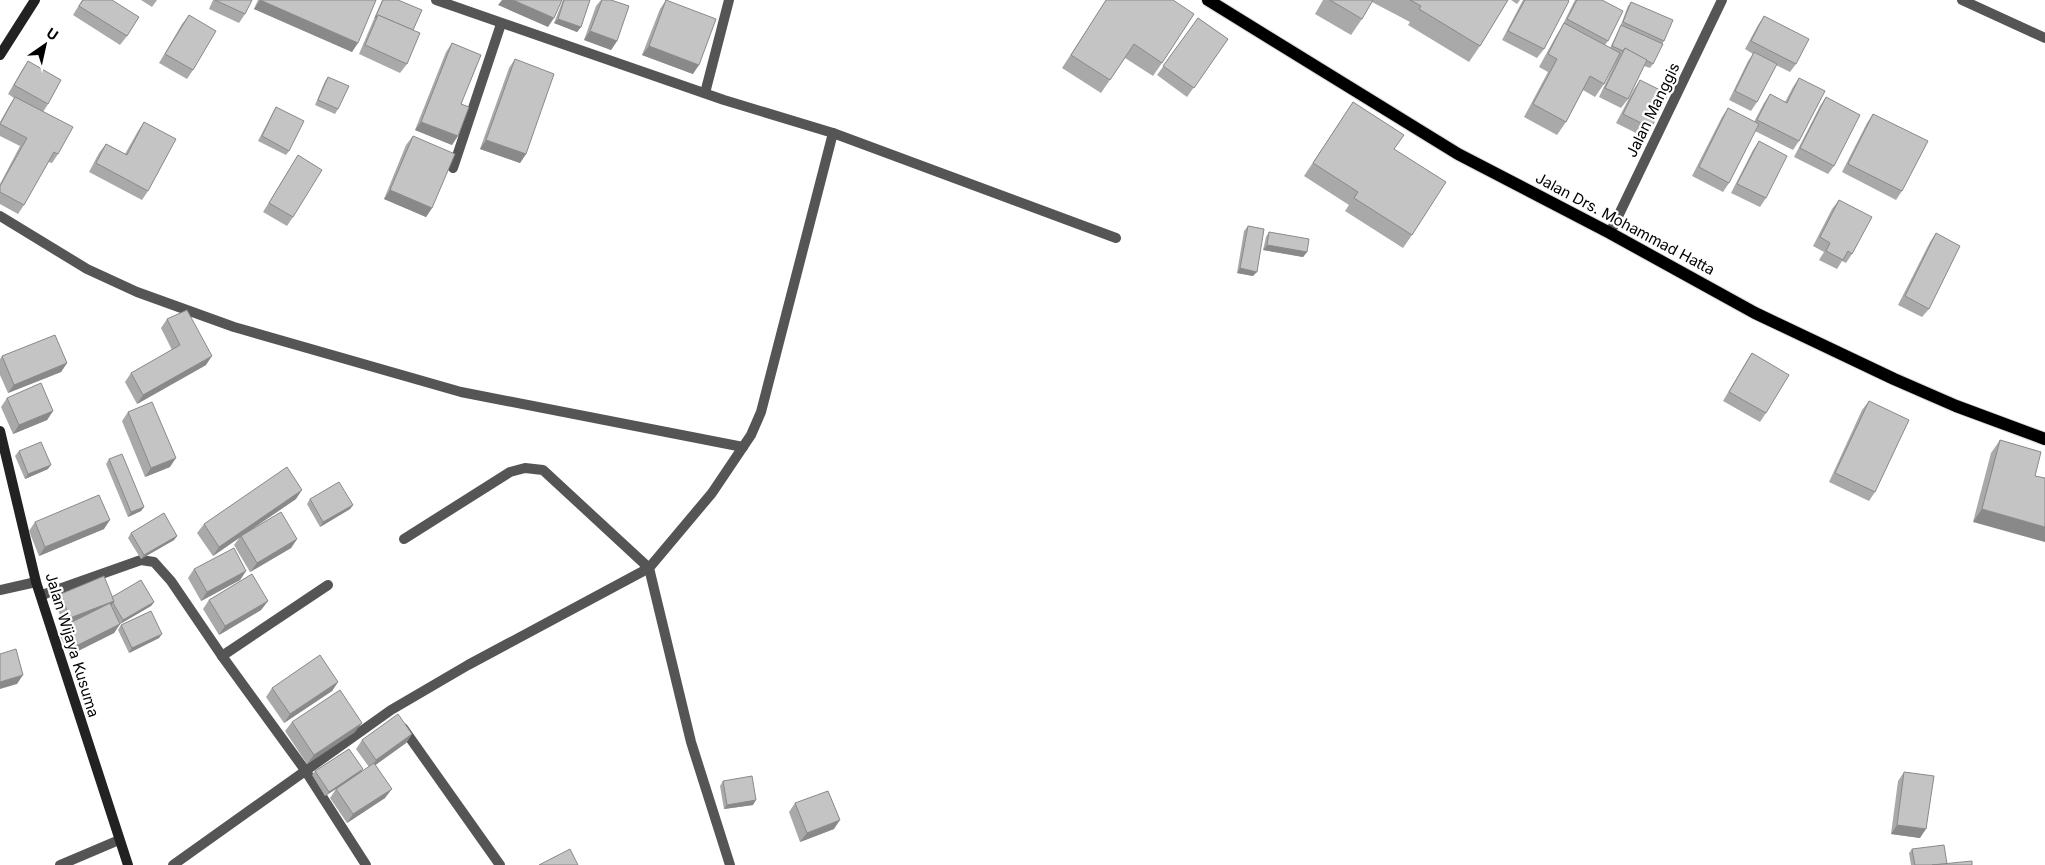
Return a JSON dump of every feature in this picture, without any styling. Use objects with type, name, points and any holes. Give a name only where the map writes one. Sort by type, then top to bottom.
[{"type":"main road","points":[[0,55],[35,0]]},
{"type":"main road","name":"Jalan Drs. Mohammad Hatta","points":[[1208,0],[1458,154],[1610,233],[1755,313],[1956,406],[2045,439]]},
{"type":"main road","name":"Jalan Wijaya Kusuma","points":[[0,430],[36,582],[42,595],[128,865]]},
{"type":"street","points":[[436,0],[705,93],[833,133],[1116,238]]},
{"type":"street","points":[[705,93],[729,0]]},
{"type":"street","name":"Jalan Manggis","points":[[1610,233],[1722,0]]},
{"type":"street","points":[[1962,0],[2045,38]]},
{"type":"street","points":[[453,168],[501,24]]},
{"type":"street","points":[[173,865],[390,710],[468,665],[649,568],[712,493],[751,435],[761,412],[833,133]]},
{"type":"street","points":[[0,216],[87,269],[136,292],[234,327],[460,392],[743,447]]},
{"type":"street","points":[[404,539],[510,472],[525,468],[543,470],[649,568],[691,742],[730,865]]},
{"type":"street","points":[[42,595],[141,560],[154,562],[171,581],[222,656],[305,770],[366,865]]},
{"type":"street","points":[[0,590],[36,582]]},
{"type":"street","points":[[222,656],[328,585]]},
{"type":"street","points":[[390,710],[500,865]]},
{"type":"street","points":[[60,865],[119,840]]},
{"type":"building","points":[[83,0],[112,0],[139,17],[127,36],[79,6]]},
{"type":"building","points":[[215,0],[252,0],[245,14]]},
{"type":"building","points":[[260,0],[376,0],[358,43]]},
{"type":"building","points":[[383,0],[398,0],[422,10],[413,30],[378,15],[375,18]]},
{"type":"building","points":[[513,0],[562,0],[554,18]]},
{"type":"building","points":[[564,0],[590,0],[581,27],[558,19]]},
{"type":"building","points":[[602,0],[611,0],[629,6],[617,41],[590,31]]},
{"type":"building","points":[[666,0],[716,19],[699,65],[649,46]]},
{"type":"building","points":[[1106,0],[1173,0],[1194,14],[1162,63],[1134,44],[1110,80],[1071,55]]},
{"type":"building","points":[[1330,0],[1373,0],[1362,19]]},
{"type":"building","points":[[1410,0],[1508,0],[1480,46],[1419,9],[1421,6]]},
{"type":"building","points":[[1525,0],[1569,1],[1544,49],[1508,31]]},
{"type":"building","points":[[1577,0],[1602,0],[1623,11],[1608,41],[1567,19]]},
{"type":"building","points":[[1631,2],[1673,20],[1664,41],[1623,22]]},
{"type":"building","points":[[189,15],[216,31],[193,70],[165,54]]},
{"type":"building","points":[[378,15],[420,33],[407,64],[365,45]]},
{"type":"building","points":[[1764,16],[1809,39],[1796,64],[1751,41]]},
{"type":"building","points":[[1198,18],[1228,39],[1194,88],[1163,66]]},
{"type":"building","points":[[1564,23],[1620,53],[1604,84],[1590,76],[1566,122],[1533,104],[1557,59],[1548,54]]},
{"type":"building","points":[[1621,25],[1663,44],[1653,64],[1625,48],[1623,51],[1612,46]]},
{"type":"building","points":[[452,43],[481,55],[461,104],[469,107],[458,136],[421,122]]},
{"type":"building","points":[[1625,48],[1647,60],[1628,99],[1605,88]]},
{"type":"building","points":[[1754,52],[1777,64],[1757,102],[1735,91]]},
{"type":"building","points":[[515,59],[554,74],[526,154],[486,140]]},
{"type":"building","points":[[28,61],[61,80],[48,104],[14,85]]},
{"type":"building","points":[[328,77],[349,86],[338,109],[318,100]]},
{"type":"building","points":[[1799,78],[1825,91],[1799,141],[1757,120],[1770,94],[1787,103]]},
{"type":"building","points":[[1640,80],[1668,94],[1651,128],[1623,114]]},
{"type":"building","points":[[15,97],[73,127],[58,154],[54,152],[24,205],[0,192],[0,186],[27,138],[0,124]]},
{"type":"building","points":[[1826,97],[1860,115],[1834,166],[1800,148]]},
{"type":"building","points":[[1353,102],[1404,135],[1394,149],[1446,182],[1412,235],[1354,198],[1358,192],[1313,163]]},
{"type":"building","points":[[276,107],[304,121],[289,151],[262,136]]},
{"type":"building","points":[[1728,108],[1759,124],[1729,183],[1699,167]]},
{"type":"building","points":[[1873,114],[1928,141],[1902,191],[1848,164]]},
{"type":"building","points":[[144,122],[176,139],[148,191],[96,163],[106,144],[127,155]]},
{"type":"building","points":[[413,136],[455,154],[432,208],[390,190]]},
{"type":"building","points":[[1759,141],[1787,156],[1766,198],[1737,184]]},
{"type":"building","points":[[298,155],[322,170],[293,217],[269,203]]},
{"type":"building","points":[[1839,200],[1872,217],[1852,254],[1848,251],[1843,260],[1826,251],[1830,243],[1820,237]]},
{"type":"building","points":[[1248,226],[1264,229],[1257,272],[1240,268]]},
{"type":"building","points":[[1269,232],[1309,239],[1307,252],[1267,245]]},
{"type":"building","points":[[1936,233],[1960,246],[1929,309],[1905,296]]},
{"type":"building","points":[[187,310],[212,356],[143,395],[131,373],[180,345],[167,319]]},
{"type":"building","points":[[55,335],[67,363],[14,385],[2,356]]},
{"type":"building","points":[[1752,353],[1789,375],[1766,413],[1729,392]]},
{"type":"building","points":[[41,383],[53,411],[19,425],[7,398]]},
{"type":"building","points":[[1869,401],[1909,420],[1875,492],[1835,473]]},
{"type":"building","points":[[152,402],[176,458],[151,468],[128,412]]},
{"type":"building","points":[[2000,440],[2041,452],[2035,476],[2045,478],[2045,527],[1982,509]]},
{"type":"building","points":[[41,442],[51,465],[28,474],[19,451]]},
{"type":"building","points":[[122,454],[144,507],[131,512],[109,459]]},
{"type":"building","points":[[287,467],[302,490],[219,547],[204,524]]},
{"type":"building","points":[[339,482],[353,505],[323,522],[310,499]]},
{"type":"building","points":[[99,495],[110,520],[45,547],[35,522]]},
{"type":"building","points":[[281,512],[297,539],[257,563],[241,536]]},
{"type":"building","points":[[164,513],[177,536],[144,555],[131,533]]},
{"type":"building","points":[[234,548],[246,571],[207,592],[194,569]]},
{"type":"building","points":[[252,574],[268,601],[225,626],[209,600]]},
{"type":"building","points":[[104,576],[114,601],[70,618],[61,594]]},
{"type":"building","points":[[141,580],[154,602],[123,620],[113,603],[112,597]]},
{"type":"building","points":[[110,603],[120,624],[76,646],[66,625]]},
{"type":"building","points":[[151,611],[162,634],[132,648],[121,625]]},
{"type":"building","points":[[16,649],[23,675],[0,682],[0,654]]},
{"type":"building","points":[[320,655],[338,682],[290,714],[272,688]]},
{"type":"building","points":[[340,690],[362,723],[314,755],[292,722]]},
{"type":"building","points":[[398,714],[412,734],[376,760],[362,740]]},
{"type":"building","points":[[349,749],[363,769],[329,792],[315,771]]},
{"type":"building","points":[[374,763],[392,789],[353,814],[336,789]]},
{"type":"building","points":[[1904,772],[1934,776],[1926,829],[1897,825]]},
{"type":"building","points":[[752,776],[756,800],[727,805],[723,781]]},
{"type":"building","points":[[828,791],[840,820],[807,833],[795,803]]},
{"type":"building","points":[[1944,845],[1947,864],[1915,865],[1912,849]]},
{"type":"building","points":[[570,849],[578,865],[539,865]]},
{"type":"building","points":[[1972,861],[1972,865],[1932,865]]}]
